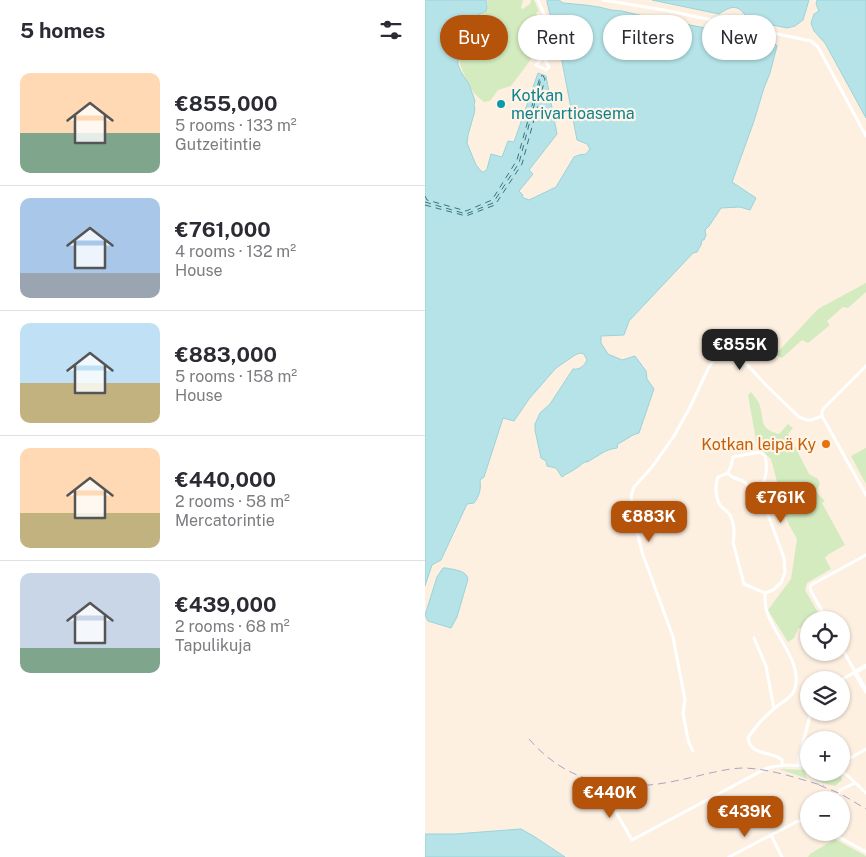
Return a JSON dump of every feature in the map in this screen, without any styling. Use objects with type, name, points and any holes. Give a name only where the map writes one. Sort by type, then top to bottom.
[{"type":"main road","points":[[866,666],[855,672],[866,691]]},
{"type":"street","points":[[538,0],[544,15]]},
{"type":"street","points":[[603,0],[664,10],[811,41],[818,47],[866,136]]},
{"type":"street","points":[[693,751],[687,735],[683,712],[685,700],[673,637],[642,552],[634,520],[631,496],[634,487],[675,436],[716,356],[721,352],[733,352],[739,356],[796,415],[807,420],[822,416]]},
{"type":"street","points":[[866,366],[821,411],[866,495]]},
{"type":"street","points":[[728,473],[743,481],[759,496],[766,509],[784,558],[785,573],[781,583],[773,590],[765,593],[744,584],[733,542],[735,535],[731,517],[719,504],[717,497],[715,483],[718,477],[728,473],[733,457],[760,452],[765,456],[768,466],[759,496]]},
{"type":"street","points":[[822,611],[810,587],[815,582],[866,555]]},
{"type":"street","points":[[765,593],[767,613],[790,655],[795,669],[795,690],[790,697],[760,722],[748,738],[752,748],[779,757],[782,760],[782,766]]},
{"type":"street","points":[[754,638],[766,666],[774,709]]},
{"type":"street","points":[[849,661],[855,672],[850,675]]},
{"type":"street","points":[[603,790],[632,840],[768,768],[799,765],[809,721]]},
{"type":"street","points":[[850,758],[866,749]]},
{"type":"street","points":[[850,779],[866,794]]},
{"type":"street","points":[[840,791],[855,783]]},
{"type":"street","points":[[729,857],[800,821]]},
{"type":"street","points":[[771,835],[782,857]]},
{"type":"street","points":[[846,841],[866,852]]},
{"type":"green space","points":[[487,0],[523,0],[521,8],[523,9],[530,4],[531,0],[534,0],[539,11],[536,13],[537,15],[518,15],[518,60],[530,60],[511,86],[498,90],[490,101],[484,102],[471,88],[459,60],[508,60],[508,15],[480,15],[486,11]]},
{"type":"green space","points":[[866,283],[866,292],[848,308],[843,307],[827,321],[830,325],[808,343],[802,340],[782,358],[775,355],[818,309]]},
{"type":"green space","points":[[751,392],[759,402],[764,424],[769,430],[779,434],[788,424],[793,428],[788,434],[809,474],[818,479],[820,484],[816,492],[825,501],[822,503],[845,545],[825,558],[831,569],[807,583],[805,590],[817,611],[800,611],[800,628],[794,638],[788,642],[768,610],[791,579],[797,539],[788,523],[771,459],[757,446],[748,395]]},
{"type":"green space","points":[[866,448],[866,484],[851,456]]},
{"type":"green space","points":[[779,769],[800,770],[800,776]]},
{"type":"green space","points":[[818,781],[841,781],[835,786]]},
{"type":"green space","points":[[832,841],[839,841],[866,857],[808,857]]},
{"type":"water","points":[[425,0],[486,0],[486,11],[478,15],[440,15],[440,60],[458,60],[461,72],[469,84],[475,101],[475,109],[467,143],[476,165],[482,172],[487,169],[491,154],[502,157],[508,141],[514,142],[538,73],[546,76],[557,134],[529,170],[533,174],[519,191],[523,195],[522,197],[529,200],[556,187],[574,157],[586,154],[590,149],[587,144],[577,140],[562,60],[593,60],[593,15],[550,15],[547,0],[559,0],[563,3],[599,7],[639,15],[603,15],[603,60],[692,60],[692,25],[702,27],[702,60],[773,60],[732,182],[756,198],[750,210],[740,207],[721,208],[705,230],[706,235],[697,252],[693,253],[629,321],[624,335],[601,336],[601,343],[608,354],[622,360],[635,356],[646,371],[647,379],[654,389],[639,433],[618,443],[617,448],[606,451],[585,462],[562,477],[556,468],[547,466],[546,461],[541,458],[535,424],[540,413],[550,404],[573,369],[578,369],[587,360],[584,354],[580,353],[556,368],[529,399],[514,421],[503,418],[484,477],[480,480],[478,497],[474,503],[467,504],[441,560],[432,565],[425,586]]},
{"type":"water","points":[[652,0],[809,0],[803,20],[795,26],[787,28],[776,26],[776,15],[745,15],[736,8],[728,9],[719,14]]},
{"type":"water","points":[[817,0],[866,0],[866,118],[825,43],[814,31],[811,23],[814,14],[819,11],[816,4]]},
{"type":"water","points":[[443,568],[463,572],[468,579],[457,617],[451,628],[428,621],[425,615],[437,577]]},
{"type":"water","points":[[521,829],[565,857],[425,857],[425,834],[455,834]]},
{"type":"ferry route","points":[[425,205],[466,216],[495,205],[522,164],[545,79],[542,74]]},
{"type":"ferry route","points":[[425,196],[427,200],[466,211],[492,200],[517,160],[542,75]]},
{"type":"ferry route","points":[[425,202],[466,214],[493,203],[519,163],[542,75]]},
{"type":"railway","points":[[529,739],[560,766],[578,775],[614,785],[654,784],[725,770],[752,768],[824,786]]},
{"type":"railway","points":[[819,785],[841,794],[866,809]]},
{"type":"place","name":"Kotkan merivartioasema","points":[[501,104]]},
{"type":"place","name":"Kotkan leipä Ky","points":[[826,444]]}]
